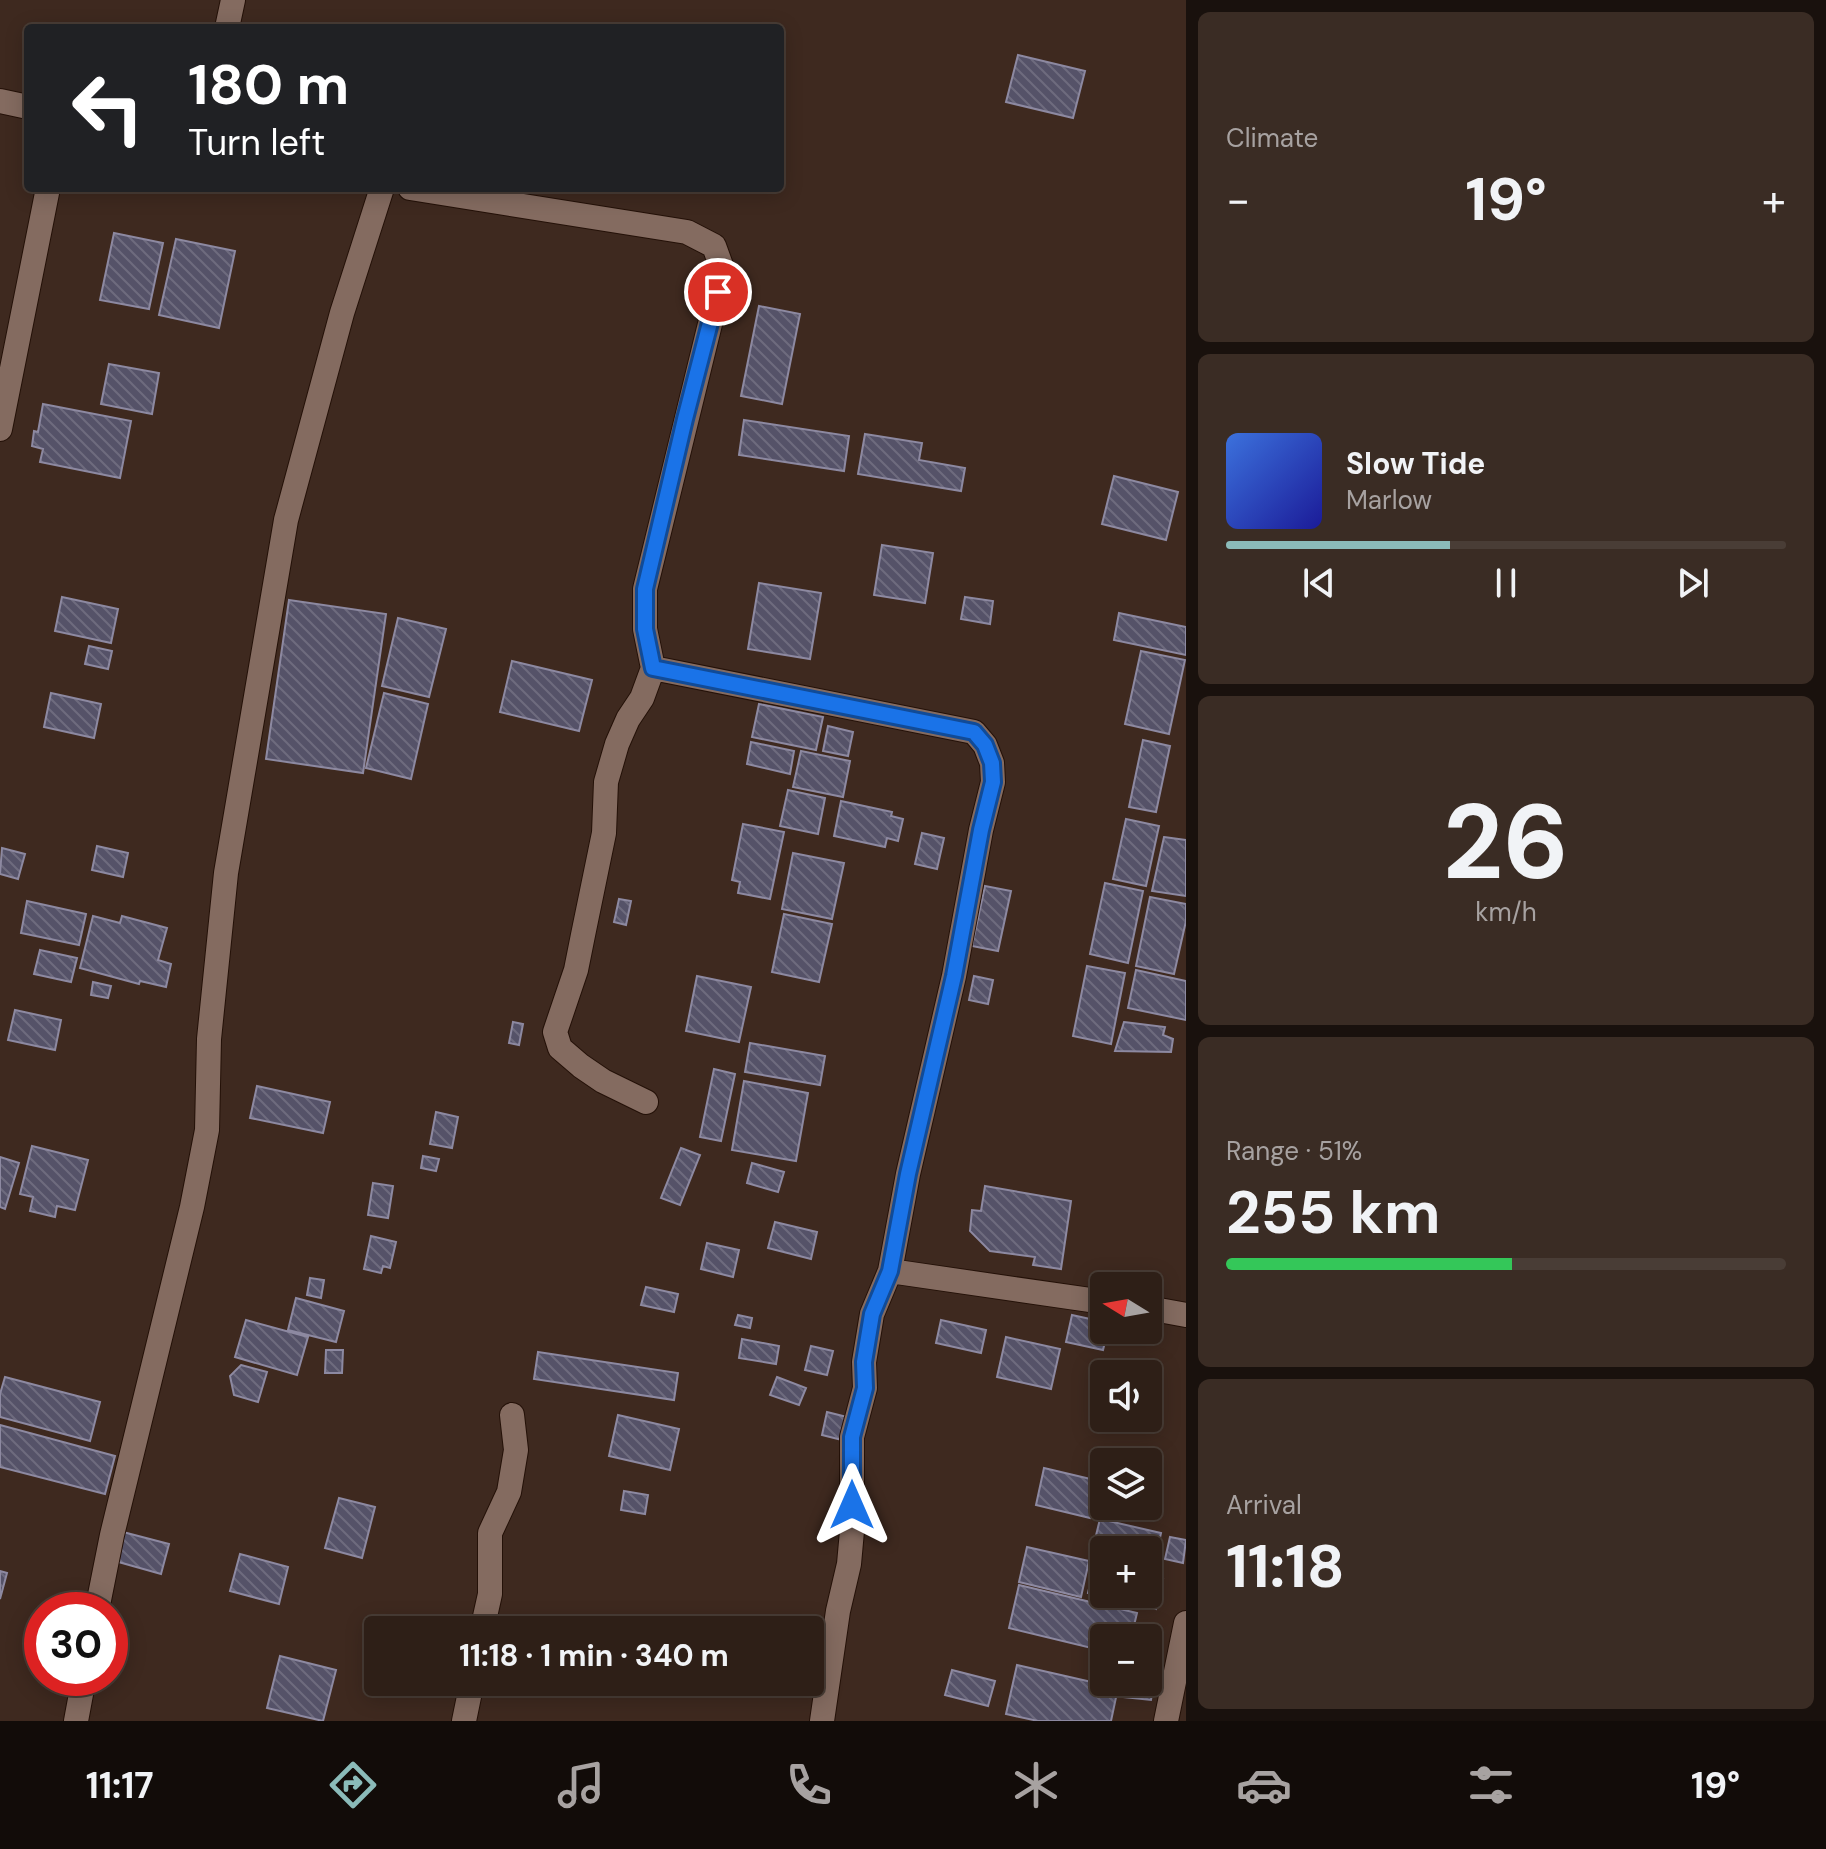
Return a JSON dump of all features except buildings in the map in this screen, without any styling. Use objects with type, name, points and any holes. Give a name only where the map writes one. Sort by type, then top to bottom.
[{"type":"street","points":[[228,24],[233,0]]},
{"type":"street","points":[[0,101],[24,106]]},
{"type":"street","points":[[0,429],[47,192]]},
{"type":"street","points":[[101,1592],[192,1207],[207,1130],[209,1039],[226,873],[286,520],[342,313],[381,192]]},
{"type":"street","points":[[435,192],[687,232],[714,246],[723,271],[645,589],[645,629],[653,668],[642,698],[617,744],[606,782],[604,833],[576,970],[555,1032],[560,1048],[581,1066],[603,1081],[646,1102]]},
{"type":"street","points":[[653,668],[974,732],[985,745],[992,763],[993,782],[890,1271],[872,1314],[864,1362],[865,1388],[852,1437],[849,1564],[838,1611],[822,1721]]},
{"type":"street","points":[[890,1271],[1090,1300]]},
{"type":"street","points":[[1162,1311],[1186,1315]]},
{"type":"street","points":[[485,1616],[490,1594],[490,1533],[509,1492],[516,1450],[512,1415]]},
{"type":"street","points":[[1166,1721],[1186,1623]]},
{"type":"street","points":[[76,1721],[81,1696]]},
{"type":"street","points":[[464,1721],[469,1696]]},
{"type":"route","points":[[718,292],[645,589],[645,629],[653,668],[974,732],[985,745],[992,763],[993,782],[890,1271],[872,1314],[864,1362],[865,1388],[852,1437],[852,1505]]}]
